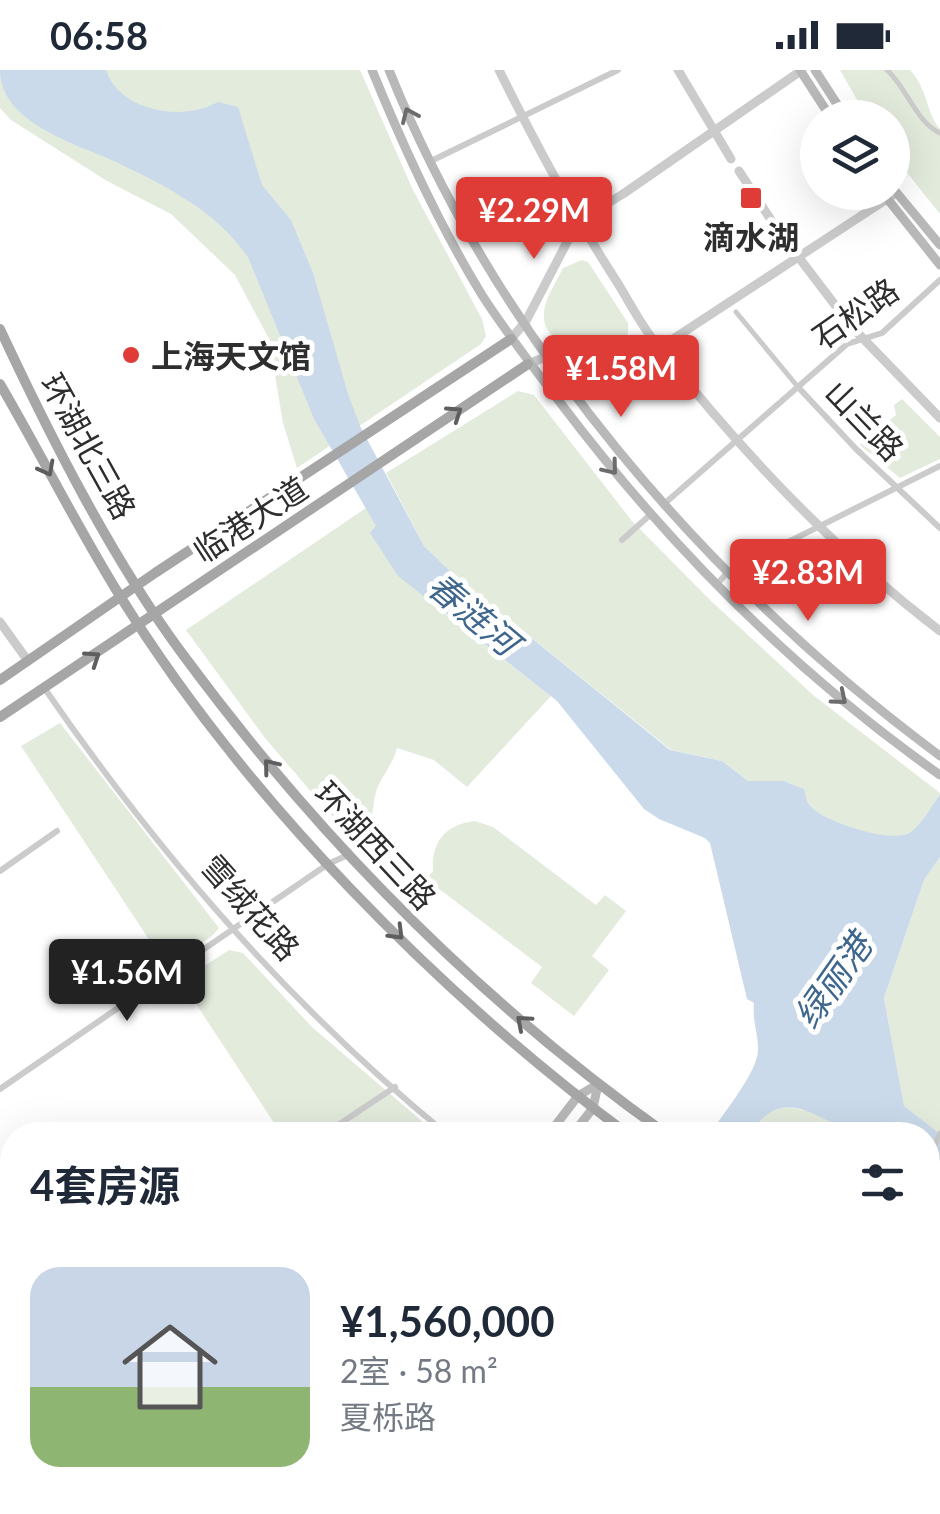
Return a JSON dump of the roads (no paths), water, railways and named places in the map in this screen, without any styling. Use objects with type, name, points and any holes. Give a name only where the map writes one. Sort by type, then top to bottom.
[{"type":"main road","points":[[372,70],[443,221],[480,290],[528,364],[650,515],[716,585],[841,700],[940,774]]},
{"type":"main road","points":[[389,70],[431,162],[478,248],[548,356],[664,504],[727,573],[851,687],[940,756]]},
{"type":"main road","points":[[801,70],[819,100]]},
{"type":"main road","points":[[815,70],[835,100]]},
{"type":"main road","points":[[901,210],[940,264]]},
{"type":"main road","points":[[906,210],[940,245]]},
{"type":"main road","name":"环湖北三路","points":[[0,328],[38,409],[138,584]]},
{"type":"main road","name":"临港大道","points":[[0,680],[138,584],[511,339]]},
{"type":"main road","name":"临港大道","points":[[0,717],[528,364]]},
{"type":"main road","name":"环湖北三路","points":[[0,384],[120,598]]},
{"type":"main road","name":"环湖西三路","points":[[138,584],[236,724],[348,855],[473,978],[598,1084],[650,1122]]},
{"type":"main road","name":"环湖西三路","points":[[120,598],[225,742],[328,864],[466,1002],[612,1122]]},
{"type":"main road","points":[[558,1122],[578,1096],[598,1084]]},
{"type":"main road","points":[[582,1122],[593,1108],[598,1084]]},
{"type":"street","points":[[499,70],[578,221],[658,346],[737,440],[818,525],[857,563],[940,631]]},
{"type":"street","points":[[431,162],[618,70]]},
{"type":"street","points":[[678,70],[732,159]]},
{"type":"street","points":[[511,339],[526,321],[578,221],[801,70]]},
{"type":"street","points":[[888,70],[930,128],[940,132]]},
{"type":"street","points":[[739,171],[773,223]]},
{"type":"street","points":[[528,364],[548,356],[658,346],[865,210]]},
{"type":"street","points":[[781,234],[864,340],[940,418]]},
{"type":"street","name":"石松路","points":[[664,504],[846,344],[882,333],[940,280]]},
{"type":"street","points":[[736,312],[798,387]]},
{"type":"street","name":"山兰路","points":[[798,387],[940,528]]},
{"type":"street","points":[[716,585],[727,573],[940,466]]},
{"type":"street","points":[[622,540],[650,515]]},
{"type":"street","points":[[0,622],[28,660]]},
{"type":"street","name":"雪绒花路","points":[[44,688],[137,814],[234,930],[321,1019],[434,1122]]},
{"type":"street","points":[[0,871],[57,831]]},
{"type":"street","points":[[0,1090],[328,864],[348,855]]},
{"type":"street","points":[[342,1122],[395,1087]]},
{"type":"water","points":[[0,70],[106,70],[124,96],[154,109],[188,111],[218,102],[238,107],[262,185],[291,220],[313,273],[360,426],[424,546],[456,577],[670,750],[722,761],[748,781],[784,781],[804,789],[808,802],[827,817],[889,836],[911,832],[940,794],[940,857],[924,880],[884,998],[904,1106],[925,1122],[830,1122],[790,1107],[776,1110],[760,1122],[718,1122],[752,1071],[758,1045],[754,1003],[747,999],[710,843],[644,809],[557,701],[398,576],[370,533],[376,526],[314,419],[248,257],[235,240],[203,211],[169,189],[26,118],[3,88]]},
{"type":"place","name":"滴水湖","points":[[751,198]]},
{"type":"place","name":"上海天文馆","points":[[131,355]]},
{"type":"water label","name":"春涟河","points":[[474,613]]},
{"type":"water label","name":"绿丽港","points":[[832,980]]}]
